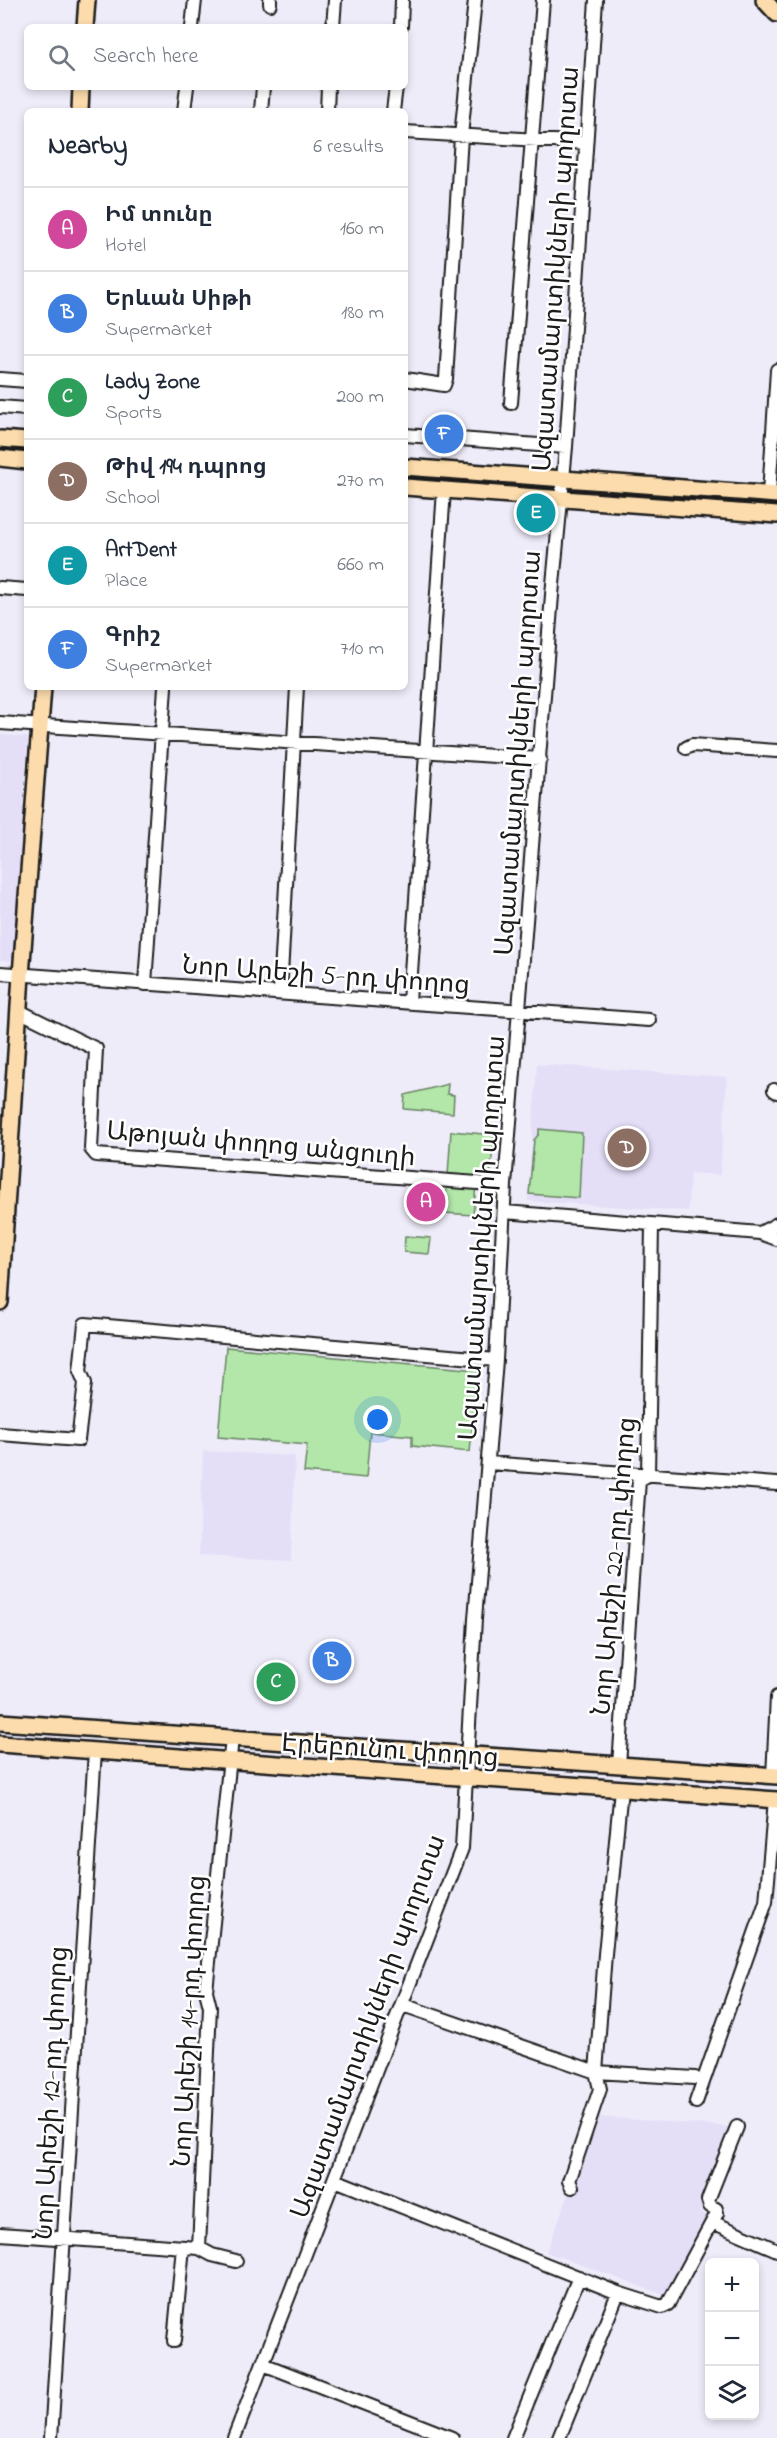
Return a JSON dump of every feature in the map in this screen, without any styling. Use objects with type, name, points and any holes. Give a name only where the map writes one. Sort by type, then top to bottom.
[{"type":"main road","points":[[85,24],[87,0]]},
{"type":"main road","points":[[764,0],[777,14]]},
{"type":"main road","points":[[80,108],[81,90]]},
{"type":"main road","points":[[0,439],[24,441]]},
{"type":"main road","points":[[0,458],[24,460]]},
{"type":"main road","points":[[408,467],[773,494]]},
{"type":"main road","points":[[408,487],[562,497],[777,515]]},
{"type":"main road","points":[[0,1302],[21,975],[43,690]]},
{"type":"main road","name":"Էրեբունու փողոց","points":[[0,1722],[775,1776]]},
{"type":"main road","name":"Էրեբունու փողոց","points":[[0,1744],[776,1800]]},
{"type":"street","points":[[192,24],[195,0]]},
{"type":"street","points":[[333,24],[335,0]]},
{"type":"street","points":[[401,24],[402,0]]},
{"type":"street","points":[[408,379],[444,385],[461,136],[474,0]]},
{"type":"street","points":[[511,403],[543,0]]},
{"type":"street","name":"Ազատամարտիկների պողոտա","points":[[234,2438],[462,1848],[496,1360],[505,1185],[552,595],[564,478],[596,0]]},
{"type":"street","points":[[184,108],[186,90]]},
{"type":"street","points":[[261,108],[263,90]]},
{"type":"street","points":[[327,108],[328,90]]},
{"type":"street","points":[[393,108],[396,90]]},
{"type":"street","points":[[408,132],[586,143]]},
{"type":"street","points":[[773,494],[777,370]]},
{"type":"street","points":[[0,379],[24,381]]},
{"type":"street","points":[[0,407],[24,409]]},
{"type":"street","points":[[408,435],[566,447]]},
{"type":"street","points":[[410,1002],[444,490]]},
{"type":"street","points":[[0,588],[24,590]]},
{"type":"street","points":[[145,984],[165,690]]},
{"type":"street","points":[[280,993],[297,690]]},
{"type":"street","points":[[0,723],[540,759]]},
{"type":"street","points":[[686,748],[692,745],[777,751]]},
{"type":"street","name":"Նոր Արեշի 5-րդ փողոց","points":[[0,974],[649,1020]]},
{"type":"street","name":"Աթոյան փողոց անցուղի","points":[[19,1011],[96,1048],[91,1149],[96,1155],[505,1185]]},
{"type":"street","points":[[505,1212],[652,1226],[760,1233],[777,1239]]},
{"type":"street","points":[[760,1233],[777,1224]]},
{"type":"street","name":"Նոր Արեշի 22-րդ փողոց","points":[[619,1765],[639,1480],[648,1475],[652,1226]]},
{"type":"street","points":[[0,1434],[78,1440],[84,1383],[80,1371],[85,1324],[496,1360]]},
{"type":"street","points":[[488,1463],[777,1484]]},
{"type":"street","points":[[775,1776],[777,1697]]},
{"type":"street","name":"Նոր Արեշի 14-րդ փողոց","points":[[199,2248],[210,2007],[206,1991],[232,1738]]},
{"type":"street","name":"Նոր Արեշի 12-րդ փողոց","points":[[51,2438],[95,1751]]},
{"type":"street","points":[[572,2187],[569,2181],[600,2089],[596,2072],[621,1789]]},
{"type":"street","points":[[696,2102],[766,1902],[776,1800]]},
{"type":"street","points":[[403,2005],[596,2072],[695,2078]]},
{"type":"street","points":[[335,2180],[579,2277],[662,2307],[668,2304],[717,2211],[710,2206],[708,2199],[737,2127]]},
{"type":"street","points":[[712,2222],[777,2250]]},
{"type":"street","points":[[0,2234],[199,2248],[212,2255],[236,2261]]},
{"type":"street","points":[[174,2341],[183,2247]]},
{"type":"street","points":[[513,2438],[579,2277]]},
{"type":"street","points":[[559,2438],[618,2292]]},
{"type":"street","points":[[263,2364],[452,2438]]},
{"type":"shaded area","points":[[0,735],[28,737],[13,961],[0,960]]},
{"type":"shaded area","points":[[537,1064],[727,1077],[720,1175],[690,1173],[688,1211],[528,1201]]},
{"type":"shaded area","points":[[203,1451],[295,1456],[291,1560],[199,1556]]},
{"type":"shaded area","points":[[599,2117],[734,2127],[701,2212],[710,2218],[667,2296],[546,2252]]},
{"type":"green space","points":[[448,1084],[447,1094],[454,1095],[453,1113],[404,1109],[405,1095]]},
{"type":"green space","points":[[539,1129],[582,1133],[579,1198],[529,1194],[534,1140],[539,1134]]},
{"type":"green space","points":[[451,1131],[494,1135],[490,1178],[448,1175]]},
{"type":"green space","points":[[447,1184],[476,1186],[473,1215],[445,1213]]},
{"type":"green space","points":[[405,1236],[431,1238],[429,1254],[404,1252]]},
{"type":"green space","points":[[226,1347],[478,1370],[470,1452],[412,1446],[412,1436],[370,1432],[366,1478],[304,1472],[307,1445],[218,1437]]},
{"type":"place","name":"Գրիշ","points":[[444,434]]},
{"type":"place","name":"ArtDent","points":[[536,513]]},
{"type":"place","name":"Թիվ 194 դպրոց","points":[[627,1148]]},
{"type":"place","name":"Իմ տունը","points":[[426,1202]]},
{"type":"place","name":"Երևան Սիթի","points":[[332,1661]]},
{"type":"place","name":"Lady Zone","points":[[276,1682]]}]
